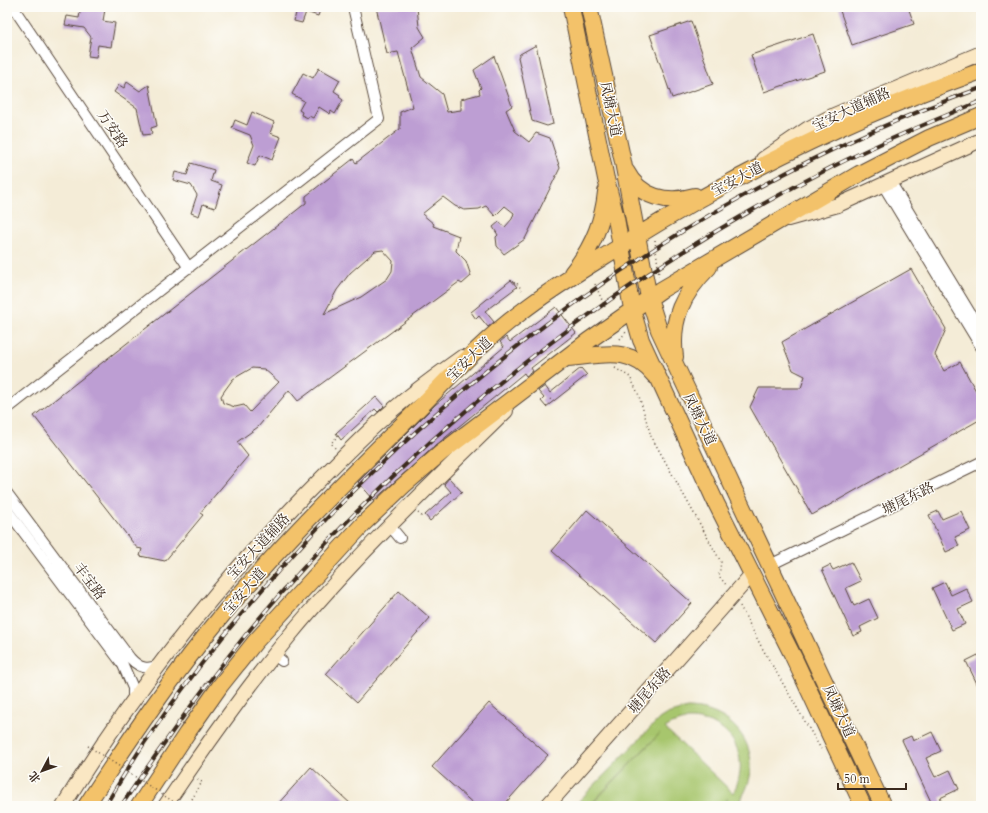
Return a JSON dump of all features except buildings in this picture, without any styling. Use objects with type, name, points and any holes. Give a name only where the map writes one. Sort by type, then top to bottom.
[{"type":"main road","name":"凤塘大道","points":[[571,7],[606,179],[616,218],[632,309],[641,340],[681,429],[816,703],[863,806]]},
{"type":"main road","name":"凤塘大道","points":[[589,7],[623,162],[636,237],[649,298],[659,330],[677,372],[701,419],[884,806]]},
{"type":"main road","name":"宝安大道辅路","points":[[729,182],[807,129],[981,53]]},
{"type":"main road","name":"宝安大道","points":[[86,806],[145,718],[228,609],[283,546],[354,472],[500,329],[563,282],[710,192],[783,155],[876,113],[981,71]]},
{"type":"main road","points":[[139,806],[220,686],[255,642],[328,561],[404,485],[479,424],[632,309],[649,298],[721,254],[866,170],[929,138],[981,116]]},
{"type":"main road","points":[[775,223],[838,205],[981,140]]},
{"type":"main road","points":[[623,162],[635,184],[651,196],[673,200],[710,192]]},
{"type":"main road","points":[[563,282],[582,259],[597,231],[605,201],[606,179]]},
{"type":"main road","points":[[677,372],[673,346],[676,315],[690,290],[721,254]]},
{"type":"main road","name":"宝安大道辅路","points":[[63,806],[102,743],[133,699],[233,572],[338,461],[400,404],[500,329]]},
{"type":"main road","points":[[566,358],[610,353],[624,355],[644,366],[660,382]]},
{"type":"main road","points":[[165,806],[211,739],[278,658],[334,585],[390,526],[532,384]]},
{"type":"main road","points":[[681,429],[701,419]]},
{"type":"main road","name":"塘尾东路","points":[[547,806],[752,574]]},
{"type":"street","name":"万安路","points":[[13,7],[189,268]]},
{"type":"street","points":[[7,409],[379,119],[353,7]]},
{"type":"street","points":[[886,183],[981,331]]},
{"type":"street","points":[[886,183],[981,347]]},
{"type":"street","name":"塘尾东路","points":[[770,565],[981,462]]},
{"type":"street","name":"丰宝路","points":[[7,493],[135,664],[145,668],[150,668],[160,664]]},
{"type":"street","name":"丰宝路","points":[[7,510],[123,665],[133,688],[133,699]]},
{"type":"street","points":[[390,526],[400,538]]},
{"type":"path","points":[[655,238],[659,276]]},
{"type":"path","points":[[514,283],[516,282],[522,290]]},
{"type":"path","points":[[595,284],[605,307]]},
{"type":"path","points":[[620,339],[628,331]]},
{"type":"path","points":[[337,449],[331,443],[338,436]]},
{"type":"path","points":[[418,513],[424,518]]},
{"type":"path","points":[[88,746],[180,806]]},
{"type":"path","points":[[188,806],[199,790],[202,782],[192,776]]},
{"type":"green space","points":[[687,708],[706,710],[722,717],[735,727],[745,740],[750,756],[751,772],[746,789],[736,806],[721,806],[728,798],[720,806],[590,806],[660,733],[589,806],[574,806],[659,719],[667,714]],"holes":[[[688,719],[716,725],[726,733],[734,742],[739,753],[739,779],[733,793],[665,728]]]},
{"type":"railway","points":[[105,806],[145,742],[224,635],[312,534],[409,438],[512,350],[623,270],[738,199],[858,138],[981,88]]},
{"type":"railway","points":[[121,806],[198,697],[259,618],[340,529],[403,467],[468,409],[536,354],[606,303],[679,254],[753,209],[848,159],[981,101]]}]
